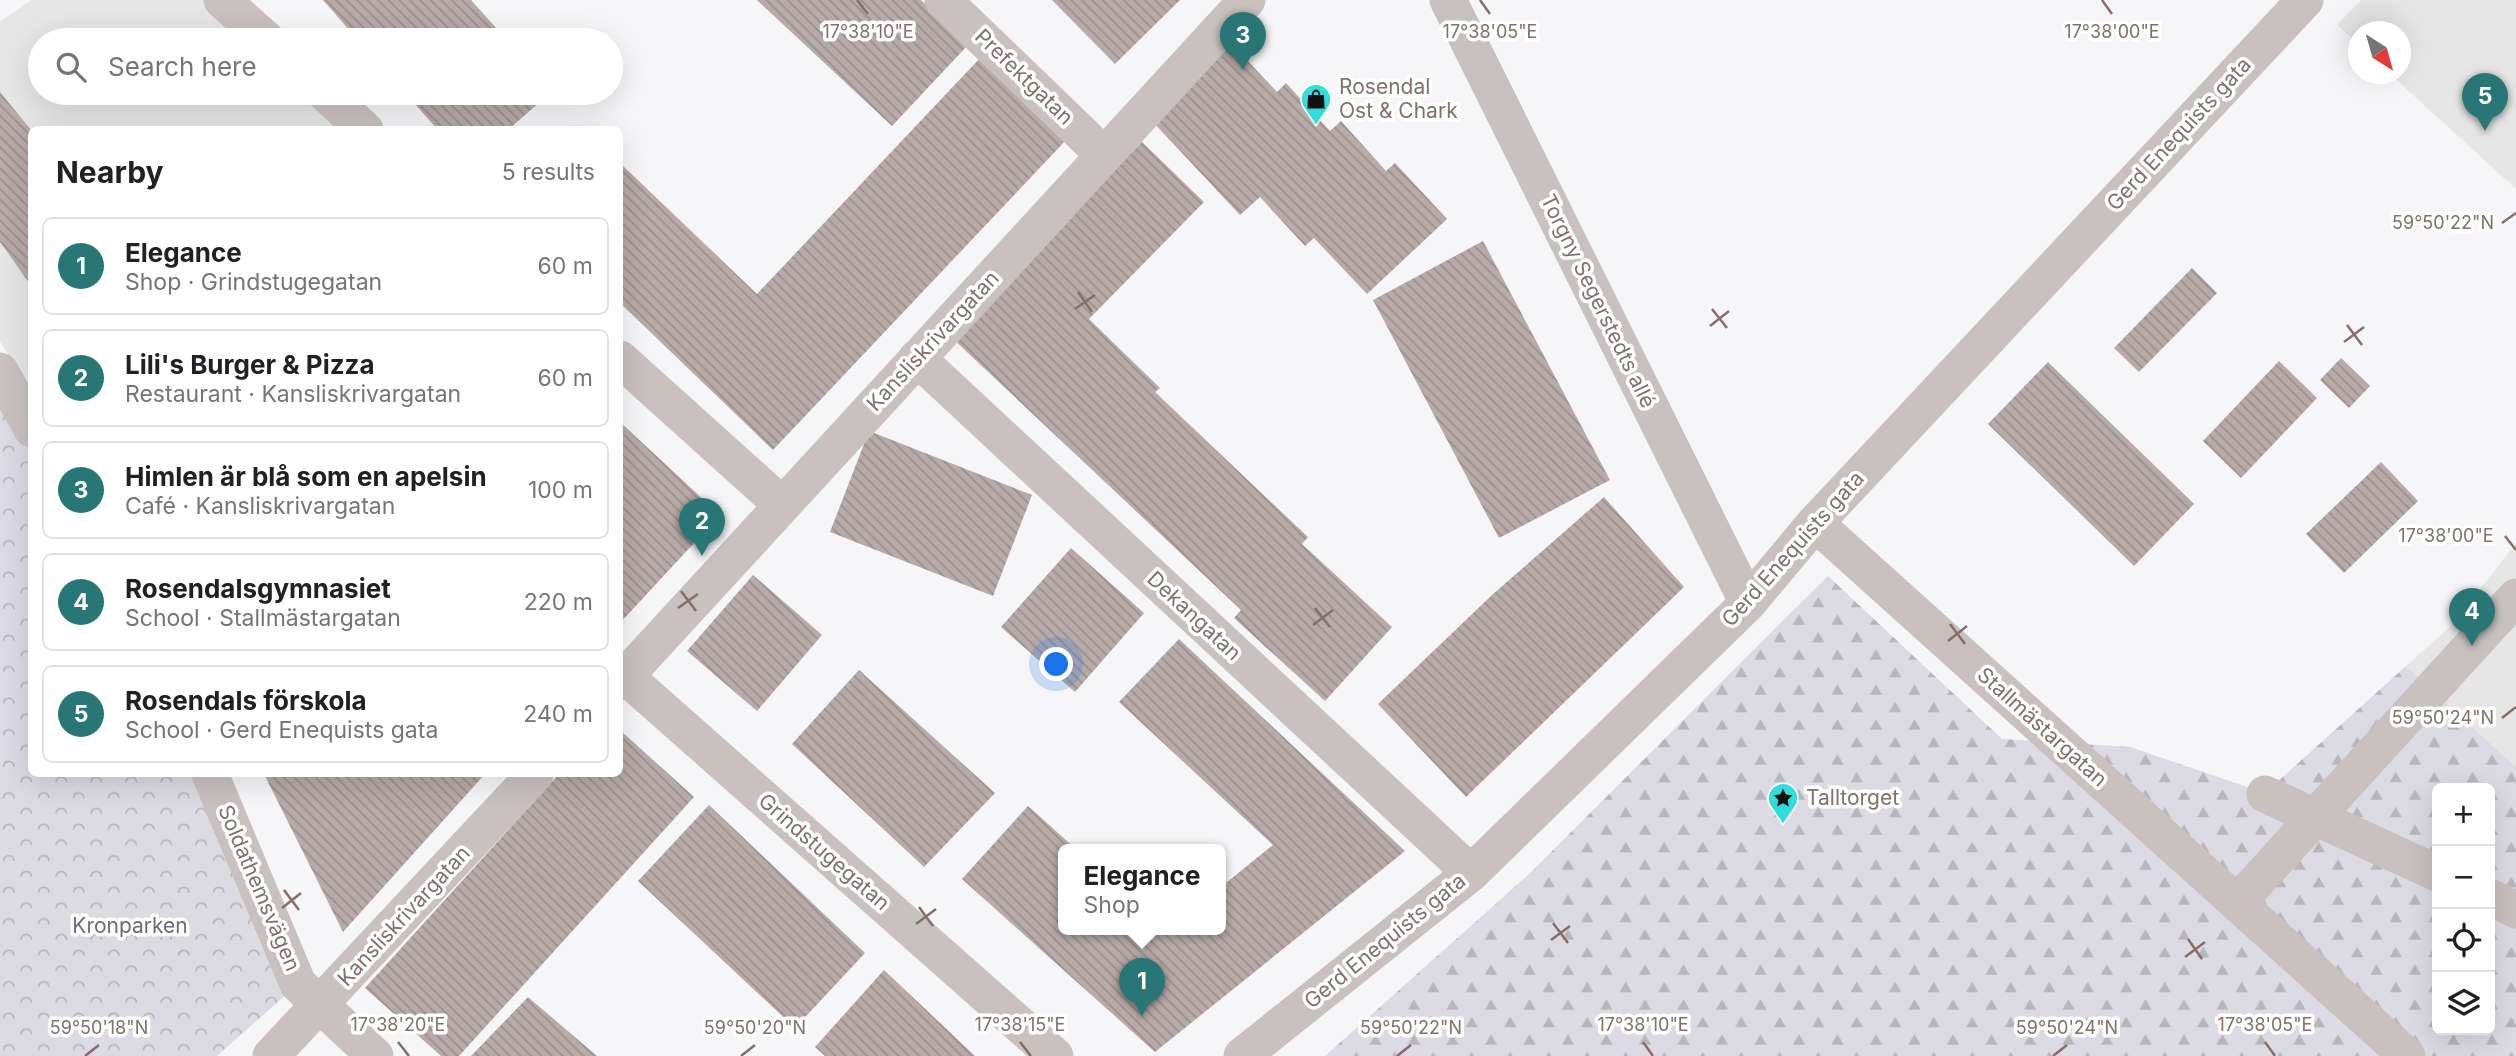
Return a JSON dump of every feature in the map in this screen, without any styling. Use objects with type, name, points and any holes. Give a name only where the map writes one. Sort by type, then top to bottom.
[{"type":"street","points":[[222,0],[254,28]]},
{"type":"street","name":"Prefektgatan","points":[[943,0],[1104,155]]},
{"type":"street","name":"Kansliskrivargatan","points":[[623,678],[1247,0]]},
{"type":"street","name":"Torgny Segerstedts allé","points":[[1448,0],[1748,603]]},
{"type":"street","name":"Gerd Enequists gata","points":[[1242,1056],[1471,873],[1748,603],[1815,523],[2305,0]]},
{"type":"street","points":[[338,105],[361,126]]},
{"type":"street","name":"Dekangatan","points":[[917,358],[1471,873]]},
{"type":"street","points":[[623,362],[782,505]]},
{"type":"street","points":[[0,371],[28,422]]},
{"type":"street","name":"Stallmästargatan","points":[[1815,523],[2407,1056]]},
{"type":"street","points":[[2237,903],[2516,597]]},
{"type":"street","name":"Grindstugegatan","points":[[623,680],[1055,1056]]},
{"type":"street","name":"Soldathemsvägen","points":[[211,777],[298,985],[375,1056]]},
{"type":"street","name":"Kansliskrivargatan","points":[[271,1056],[321,1006],[532,777]]},
{"type":"street","points":[[2264,794],[2432,871]]},
{"type":"street","points":[[2495,899],[2516,909]]},
{"type":"shaded area","points":[[31,0],[241,0],[263,28],[28,28],[28,105],[320,105],[337,126],[28,126],[28,389],[0,341],[0,22]]},
{"type":"shaded area","points":[[2361,0],[2516,0],[2516,189],[2401,84],[2411,84],[2411,21],[2348,21],[2348,35],[2337,25]]},
{"type":"shaded area","points":[[2516,543],[2516,767],[2406,666],[2451,626]]},
{"type":"green space","name":"Kronparken","points":[[0,396],[28,448],[28,777],[204,777],[298,984],[217,1056],[0,1056]]},
{"type":"green space","points":[[1828,576],[2002,739],[2130,747],[2265,793],[2406,666],[2516,767],[2516,1056],[1325,1056],[1528,875]]},
{"type":"building","points":[[323,0],[471,0],[496,28],[348,28]]},
{"type":"building","points":[[757,0],[921,0],[968,45],[892,126]]},
{"type":"building","points":[[1052,0],[1180,0],[1115,64]]},
{"type":"building","points":[[1232,44],[1277,92],[1286,83],[1330,131],[1341,121],[1386,171],[1395,163],[1447,219],[1367,294],[1314,238],[1305,246],[1260,197],[1240,215],[1152,121]]},
{"type":"building","points":[[982,56],[1068,138],[773,450],[623,306],[623,166],[757,294]]},
{"type":"building","points":[[0,92],[28,126],[28,281],[0,242]]},
{"type":"building","points":[[416,105],[536,105],[513,126],[434,126]]},
{"type":"building","points":[[1142,142],[1204,202],[1089,319],[1160,388],[1155,392],[1308,537],[1302,544],[1392,627],[1325,701],[1234,618],[1241,610],[951,337]]},
{"type":"building","points":[[1483,241],[1610,480],[1499,538],[1373,300]]},
{"type":"building","points":[[2192,268],[2217,293],[2139,372],[2114,348]]},
{"type":"building","points":[[2341,358],[2370,386],[2349,408],[2320,380]]},
{"type":"building","points":[[2279,361],[2317,398],[2241,478],[2203,441]]},
{"type":"building","points":[[2048,362],[2194,504],[2134,566],[1988,424]]},
{"type":"building","points":[[623,425],[720,515],[623,620]]},
{"type":"building","points":[[869,431],[1032,495],[993,596],[830,532]]},
{"type":"building","points":[[2381,462],[2418,501],[2344,573],[2306,534]]},
{"type":"building","points":[[1604,497],[1684,587],[1466,797],[1378,704],[1492,595]]},
{"type":"building","points":[[1071,548],[1144,613],[1075,692],[1001,627]]},
{"type":"building","points":[[753,575],[822,635],[757,711],[687,651]]},
{"type":"building","points":[[1179,639],[1405,851],[1155,1052],[962,879],[1028,806],[1070,844],[1058,844],[1058,935],[1226,935],[1226,883],[1273,845],[1119,702]]},
{"type":"building","points":[[859,670],[995,793],[924,867],[792,744]]},
{"type":"building","points":[[623,733],[694,797],[459,1056],[441,1056],[365,988],[556,777],[623,777]]},
{"type":"building","points":[[266,777],[482,777],[343,932]]},
{"type":"building","points":[[709,805],[865,953],[795,1028],[638,881]]},
{"type":"building","points":[[884,970],[975,1056],[825,1056],[815,1047]]},
{"type":"building","points":[[528,997],[597,1056],[471,1056]]},
{"type":"place","name":"Himlen är blå som en apelsin","points":[[1243,70]]},
{"type":"place","name":"Rosendal Ost & Chark","points":[[1316,126]]},
{"type":"place","name":"Rosendals förskola","points":[[2485,131]]},
{"type":"place","name":"Lili's Burger & Pizza","points":[[702,556]]},
{"type":"place","name":"Rosendalsgymnasiet","points":[[2472,646]]},
{"type":"place","name":"Talltorget","points":[[1783,825]]},
{"type":"place","name":"Elegance","points":[[1142,1016]]}]
